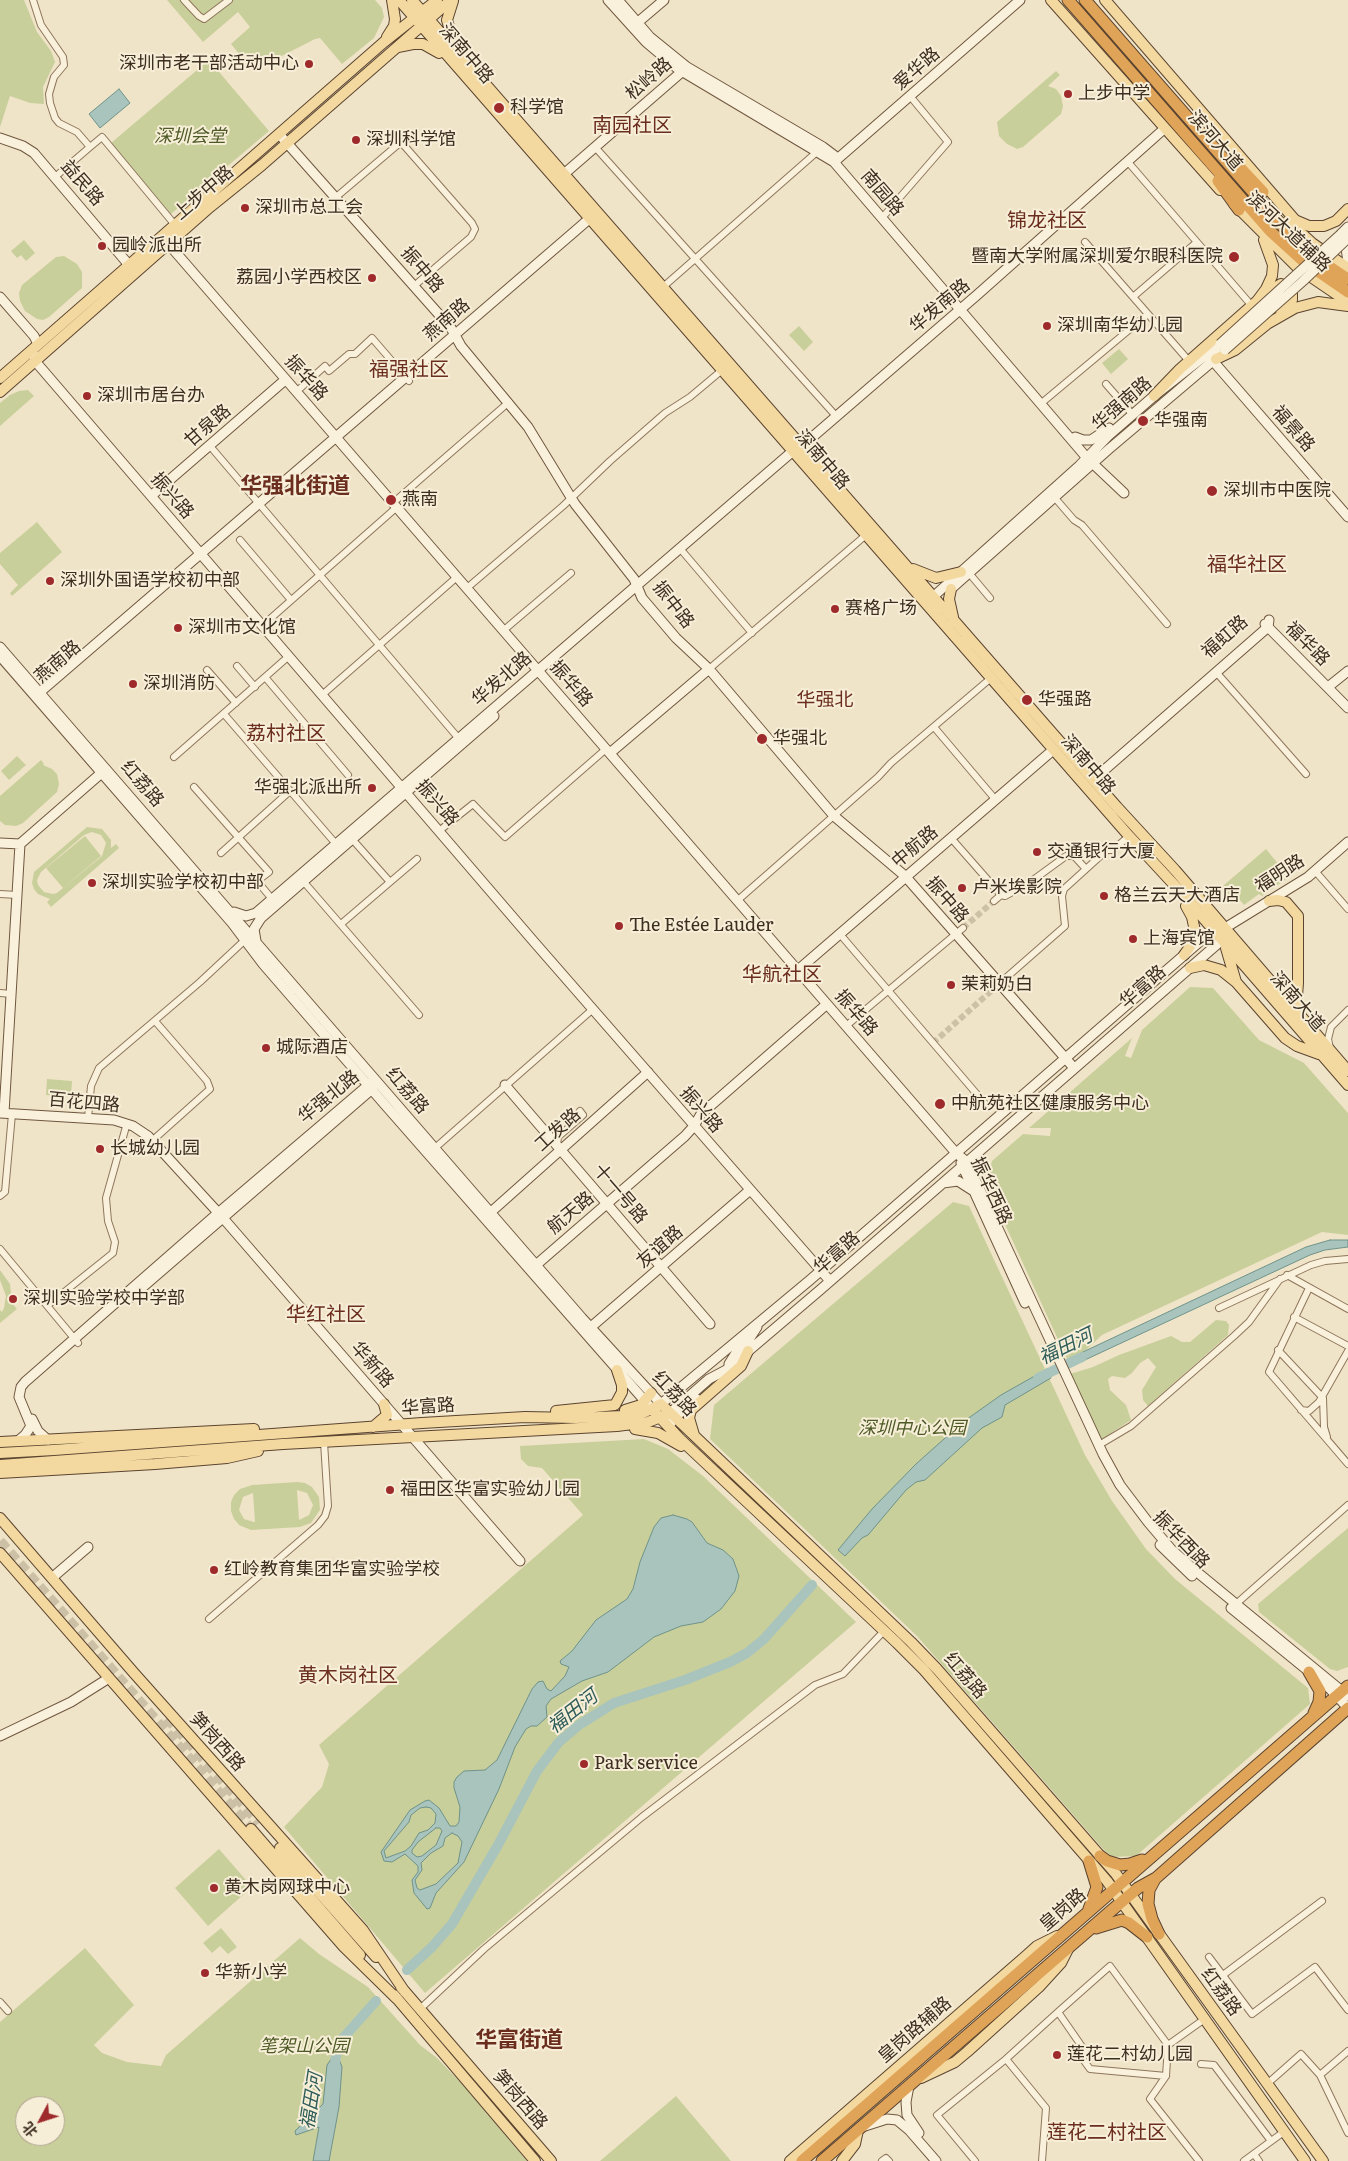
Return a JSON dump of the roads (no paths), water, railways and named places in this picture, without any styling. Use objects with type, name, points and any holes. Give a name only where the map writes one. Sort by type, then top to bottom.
[{"type":"highway","name":"滨河大道","points":[[1068,0],[1286,246],[1319,273],[1348,292]]},
{"type":"highway","name":"滨河大道","points":[[1085,0],[1287,232],[1312,255],[1348,279]]},
{"type":"highway","points":[[1192,124],[1230,157],[1263,192]]},
{"type":"highway","points":[[1185,134],[1239,210]]},
{"type":"highway","points":[[1309,1672],[1315,1680],[1320,1693],[1319,1702],[1312,1716]]},
{"type":"highway","name":"皇岗路","points":[[802,2161],[1312,1716],[1344,1692]]},
{"type":"highway","name":"皇岗路","points":[[822,2161],[1087,1931],[1127,1898],[1156,1878],[1348,1708]]},
{"type":"highway","points":[[1088,1913],[1097,1887],[1094,1858],[1124,1865],[1142,1860],[1145,1862],[1150,1858]]},
{"type":"highway","points":[[1156,1878],[1149,1890],[1148,1904],[1159,1934]]},
{"type":"highway","points":[[1087,1931],[1122,1920],[1129,1922],[1147,1937]]},
{"type":"main road","points":[[384,42],[394,26],[396,13],[392,0]]},
{"type":"main road","name":"深南中路","points":[[398,0],[721,371],[908,566],[1225,928]]},
{"type":"main road","name":"深南中路","points":[[412,0],[663,287],[866,535],[1222,940]]},
{"type":"main road","points":[[426,15],[437,0]]},
{"type":"main road","points":[[426,15],[452,0]]},
{"type":"main road","points":[[452,0],[447,20],[457,51]]},
{"type":"main road","name":"南园路","points":[[608,0],[646,42],[684,69],[818,151],[836,160]]},
{"type":"main road","name":"南园路","points":[[618,0],[637,23],[684,69],[823,147],[1090,459]]},
{"type":"main road","points":[[637,23],[664,0]]},
{"type":"main road","name":"爱华路","points":[[836,160],[1020,0]]},
{"type":"main road","name":"滨河大道辅路","points":[[1051,0],[1164,129],[1253,225],[1298,268],[1348,304]]},
{"type":"main road","name":"滨河大道辅路","points":[[1105,0],[1291,219]]},
{"type":"main road","name":"上步中路","points":[[0,378],[384,42],[426,15]]},
{"type":"main road","name":"上步中路","points":[[0,392],[393,49],[417,22]]},
{"type":"main road","points":[[393,49],[408,44],[423,44],[451,62]]},
{"type":"main road","name":"松岭路","points":[[564,174],[684,69]]},
{"type":"main road","name":"华发南路","points":[[797,450],[962,308],[1164,129]]},
{"type":"main road","name":"振中路","points":[[279,134],[451,328],[455,337],[533,434],[571,499],[638,587],[642,598],[676,638],[709,669],[834,816],[905,876],[1074,1068]]},
{"type":"main road","name":"益民路","points":[[0,138],[30,149],[56,177],[129,265]]},
{"type":"main road","name":"滨河大道辅路","points":[[1234,151],[1263,192],[1317,246],[1348,268]]},
{"type":"main road","points":[[1291,219],[1304,225],[1321,226],[1333,222],[1348,209]]},
{"type":"main road","points":[[1291,219],[1307,231],[1324,232],[1335,228],[1348,217]]},
{"type":"main road","points":[[589,219],[597,218],[606,221]]},
{"type":"main road","name":"燕南路","points":[[40,696],[589,219]]},
{"type":"main road","points":[[1253,225],[1266,243],[1273,265],[1269,283],[1254,304]]},
{"type":"main road","name":"燕南路","points":[[455,337],[584,229],[590,227],[603,234]]},
{"type":"main road","name":"华强南路","points":[[1347,233],[1346,248],[1348,262]]},
{"type":"main road","name":"华强南路","points":[[1106,445],[1133,415],[1154,396],[1223,347],[1303,281],[1347,233]]},
{"type":"main road","name":"振华路","points":[[161,236],[956,1153]]},
{"type":"main road","points":[[1154,396],[1189,361],[1274,287],[1280,284],[1287,286],[1292,294],[1290,303],[1235,350],[1214,360]]},
{"type":"main road","points":[[0,297],[40,343],[34,354],[35,361]]},
{"type":"main road","points":[[1267,324],[1295,308],[1310,303],[1348,304]]},
{"type":"main road","name":"南园路","points":[[962,308],[1044,401],[1074,440]]},
{"type":"main road","name":"华强南路","points":[[951,589],[965,573],[1070,474],[1214,360],[1223,347]]},
{"type":"main road","name":"福景路","points":[[1214,360],[1348,517]]},
{"type":"main road","name":"振兴路","points":[[35,361],[694,1126],[830,1280]]},
{"type":"main road","name":"甘泉路","points":[[151,496],[285,380]]},
{"type":"main road","points":[[1070,474],[1077,458],[1074,440],[1095,439],[1118,420],[1133,415]]},
{"type":"main road","name":"华发北路","points":[[638,587],[683,552],[797,450]]},
{"type":"main road","name":"华发北路","points":[[256,941],[254,929],[259,920],[460,741],[797,450]]},
{"type":"main road","points":[[1090,459],[1124,493]]},
{"type":"main road","name":"华强南路","points":[[934,596],[965,573],[1055,498],[1090,459]]},
{"type":"main road","points":[[908,566],[921,574],[936,578],[965,573]]},
{"type":"main road","points":[[951,589],[949,599],[954,620]]},
{"type":"main road","points":[[934,596],[931,603],[934,612]]},
{"type":"main road","name":"福虹路","points":[[1092,777],[1267,624]]},
{"type":"main road","name":"福虹路","points":[[1092,777],[1216,672],[1267,624]]},
{"type":"main road","name":"福华路","points":[[1267,624],[1330,685],[1348,699]]},
{"type":"main road","name":"红荔路","points":[[0,646],[370,1087],[617,1370],[652,1402]]},
{"type":"main road","name":"红荔路","points":[[0,656],[40,696]]},
{"type":"main road","points":[[608,751],[709,669]]},
{"type":"main road","points":[[1330,685],[1348,671]]},
{"type":"main road","name":"福华路","points":[[1330,685],[1348,708]]},
{"type":"main road","name":"中航路","points":[[798,970],[1053,750]]},
{"type":"main road","points":[[0,843],[20,844],[104,771]]},
{"type":"main road","name":"红荔路","points":[[104,771],[228,908],[591,1327],[698,1455],[928,1674],[1094,1858]]},
{"type":"main road","name":"华发北路","points":[[228,908],[238,915],[249,916],[404,790]]},
{"type":"main road","name":"福明路","points":[[1225,928],[1316,872],[1348,842]]},
{"type":"main road","points":[[5,1113],[20,844]]},
{"type":"main road","points":[[1178,889],[1195,926],[1193,940],[1184,955]]},
{"type":"main road","points":[[1269,901],[1278,900],[1286,902],[1295,910],[1298,916],[1296,1009]]},
{"type":"main road","points":[[1213,930],[1225,928],[1222,940],[1236,982]]},
{"type":"main road","name":"深南大道","points":[[1225,928],[1296,1009],[1348,1085]]},
{"type":"main road","name":"华富路","points":[[0,1452],[54,1450],[525,1417],[576,1418],[623,1416],[652,1402],[759,1322],[1213,930]]},
{"type":"main road","name":"深南大道","points":[[1222,940],[1328,1055],[1348,1071]]},
{"type":"main road","name":"华富路","points":[[726,1370],[1222,940]]},
{"type":"main road","points":[[1190,968],[1204,965],[1216,967],[1236,982],[1285,1038],[1328,1055]]},
{"type":"main road","points":[[694,1126],[701,1114],[827,1004]]},
{"type":"main road","name":"工发路","points":[[491,1212],[558,1148],[648,1072]]},
{"type":"main road","name":"华强北路","points":[[18,1441],[31,1426],[19,1397],[21,1387],[377,1080]]},
{"type":"main road","name":"十一号路","points":[[505,1085],[710,1324]]},
{"type":"main road","name":"百花四路","points":[[5,1113],[114,1120],[127,1123],[144,1132],[153,1140],[220,1216]]},
{"type":"main road","name":"航天路","points":[[536,1264],[607,1204],[694,1126]]},
{"type":"main road","name":"振华西路","points":[[956,1153],[965,1164],[1053,1355]]},
{"type":"main road","name":"振华西路","points":[[965,1164],[974,1192],[1067,1384],[1120,1485],[1155,1531],[1192,1568],[1344,1692],[1348,1708]]},
{"type":"main road","points":[[942,1184],[948,1181],[958,1181],[969,1186],[974,1192]]},
{"type":"main road","name":"友谊路","points":[[591,1327],[750,1190]]},
{"type":"main road","name":"华新路","points":[[220,1216],[520,1561]]},
{"type":"main road","name":"华富路","points":[[0,1465],[283,1444],[617,1426],[668,1419],[719,1380],[733,1357],[748,1341],[759,1322]]},
{"type":"main road","name":"华强北路","points":[[48,1440],[41,1435],[25,1404],[24,1392],[76,1341]]},
{"type":"main road","points":[[697,1440],[690,1423],[691,1410],[741,1366],[748,1351]]},
{"type":"main road","points":[[525,1417],[550,1412],[615,1405],[622,1392],[621,1378],[617,1370]]},
{"type":"main road","name":"振华西路","points":[[1067,1384],[1105,1470],[1130,1509],[1151,1535],[1192,1577],[1309,1672],[1344,1692]]},
{"type":"main road","points":[[381,1440],[376,1426],[387,1415],[384,1404]]},
{"type":"main road","name":"华富路","points":[[522,1430],[537,1425],[576,1418]]},
{"type":"main road","name":"红荔路","points":[[668,1419],[697,1440],[926,1656],[1159,1934],[1323,2161]]},
{"type":"main road","points":[[617,1426],[658,1433],[698,1455]]},
{"type":"main road","name":"华富路","points":[[0,1442],[226,1429],[259,1429],[282,1433]]},
{"type":"main road","name":"华富路","points":[[0,1473],[227,1458],[283,1444]]},
{"type":"main road","name":"笋岗西路","points":[[0,1518],[53,1577],[134,1674],[363,1930],[420,2026],[535,2161]]},
{"type":"main road","points":[[53,1577],[88,1547]]},
{"type":"main road","name":"笋岗西路","points":[[0,1553],[344,1947],[420,2009],[551,2161]]},
{"type":"main road","points":[[0,1736],[71,1702],[109,1678]]},
{"type":"main road","name":"笋岗西路","points":[[255,1826],[401,1995]]},
{"type":"main road","name":"红荔路","points":[[1127,1898],[1147,1937],[1206,2018],[1305,2161]]},
{"type":"main road","name":"皇岗路辅路","points":[[790,2161],[1032,1950],[1067,1931]]},
{"type":"main road","points":[[420,2026],[429,2019]]},
{"type":"main road","points":[[911,2084],[906,2102],[907,2115],[944,2161]]},
{"type":"main road","points":[[842,2161],[855,2144],[860,2128],[887,2119],[897,2120],[909,2130],[936,2161]]},
{"type":"main road","points":[[1298,2150],[1309,2142]]},
{"type":"street","points":[[33,0],[41,25],[63,57],[64,65],[54,77],[49,94],[52,112],[59,123],[77,132],[90,147]]},
{"type":"street","points":[[184,0],[204,20],[229,0]]},
{"type":"street","points":[[884,217],[948,142],[910,96]]},
{"type":"street","points":[[56,177],[102,137],[175,225]]},
{"type":"street","points":[[335,198],[402,142],[475,229],[471,237],[414,286]]},
{"type":"street","points":[[595,147],[836,416]]},
{"type":"street","points":[[663,287],[818,151]]},
{"type":"street","points":[[1128,162],[1254,304]]},
{"type":"street","points":[[1085,242],[1189,361]]},
{"type":"street","points":[[1133,297],[1197,242]]},
{"type":"street","points":[[1044,401],[1148,314]]},
{"type":"street","points":[[296,392],[325,366],[329,371],[349,354],[355,354],[372,338],[407,379]]},
{"type":"street","points":[[467,588],[571,499],[610,461],[665,414],[690,397],[721,371]]},
{"type":"street","points":[[1106,384],[1133,415]]},
{"type":"street","points":[[262,626],[509,402]]},
{"type":"street","points":[[210,446],[460,741]]},
{"type":"street","points":[[1055,498],[1074,520],[1082,525],[1167,624]]},
{"type":"street","points":[[709,669],[866,535]]},
{"type":"street","points":[[240,540],[292,600]]},
{"type":"street","points":[[683,552],[752,633]]},
{"type":"street","points":[[504,630],[571,573]]},
{"type":"street","points":[[965,573],[990,598]]},
{"type":"street","points":[[322,695],[457,576]]},
{"type":"street","points":[[174,757],[289,656]]},
{"type":"street","points":[[237,666],[255,686]]},
{"type":"street","points":[[207,670],[236,704]]},
{"type":"street","points":[[1216,672],[1306,774]]},
{"type":"street","points":[[265,677],[348,775]]},
{"type":"street","points":[[738,900],[991,678]]},
{"type":"street","points":[[224,714],[336,844]]},
{"type":"street","points":[[934,728],[995,799]]},
{"type":"street","points":[[439,831],[473,804],[505,838],[608,751]]},
{"type":"street","points":[[194,787],[268,872],[257,881],[272,899]]},
{"type":"street","points":[[221,853],[290,791]]},
{"type":"street","points":[[1000,983],[1065,926],[1062,892],[1107,850],[1113,850],[1129,836]]},
{"type":"street","points":[[352,838],[390,882]]},
{"type":"street","points":[[951,838],[1001,895]]},
{"type":"street","points":[[994,902],[1001,895],[1005,896],[1029,883],[1066,856],[1074,856],[1086,869]]},
{"type":"street","points":[[340,924],[417,859]]},
{"type":"street","points":[[1316,872],[1348,909]]},
{"type":"street","points":[[303,881],[419,1015]]},
{"type":"street","points":[[0,894],[17,895]]},
{"type":"street","points":[[846,1026],[963,928]]},
{"type":"street","points":[[839,933],[987,1106]]},
{"type":"street","points":[[88,1118],[90,1086],[96,1072],[245,940]]},
{"type":"street","points":[[0,993],[11,994]]},
{"type":"street","points":[[434,1148],[593,1009]]},
{"type":"street","points":[[1328,1055],[1328,1039],[1331,1027],[1348,1010]]},
{"type":"street","points":[[153,1140],[210,1089],[207,1081],[155,1020]]},
{"type":"street","points":[[558,1148],[558,1137],[583,1115],[580,1111]]},
{"type":"street","points":[[0,1196],[5,1192],[5,1113]]},
{"type":"street","points":[[48,1305],[113,1254],[115,1242],[108,1221],[106,1198],[127,1123]]},
{"type":"street","points":[[0,1249],[76,1341]]},
{"type":"street","points":[[1218,1308],[1287,1275],[1325,1260],[1348,1259]]},
{"type":"street","points":[[1287,1275],[1348,1310]]},
{"type":"street","points":[[1099,1445],[1131,1426],[1234,1336],[1249,1322],[1280,1279]]},
{"type":"street","points":[[1309,1288],[1294,1316],[1269,1372],[1348,1464]]},
{"type":"street","points":[[1294,1316],[1348,1346]]},
{"type":"street","points":[[1278,1350],[1322,1398],[1325,1432],[1330,1442]]},
{"type":"street","points":[[1310,1421],[1308,1416],[1311,1410],[1322,1398],[1348,1351]]},
{"type":"street","points":[[1300,1409],[1306,1412],[1318,1409],[1323,1416]]},
{"type":"street","points":[[1310,1421],[1317,1423],[1323,1416]]},
{"type":"street","points":[[209,1619],[325,1516],[328,1506],[324,1442]]},
{"type":"street","points":[[1236,1604],[1348,1505]]},
{"type":"street","points":[[420,2009],[478,1955],[642,1817],[815,1685],[843,1674],[884,1631]]},
{"type":"street","points":[[1223,1975],[1322,1901]]},
{"type":"street","points":[[1209,1957],[1252,2014],[1315,1967],[1348,2010]]},
{"type":"street","points":[[975,2161],[937,2115],[1006,2059],[1110,1966],[1168,2045],[1166,2076],[1150,2099],[1199,2161]]},
{"type":"street","points":[[0,2002],[8,2012]]},
{"type":"street","points":[[1058,2012],[1085,2051],[1082,2058],[1090,2069],[1166,2076]]},
{"type":"street","points":[[1168,2045],[1206,2018]]},
{"type":"street","points":[[1320,2075],[1348,2051]]},
{"type":"street","points":[[1267,2084],[1301,2054],[1320,2075],[1348,2133]]},
{"type":"street","points":[[1006,2059],[1046,2108],[1042,2161]]},
{"type":"street","points":[[1201,2064],[1214,2065],[1271,2142]]},
{"type":"street","points":[[1161,2083],[1166,2076]]},
{"type":"street","points":[[1244,2161],[1284,2131]]},
{"type":"street","points":[[1254,2154],[1259,2161]]},
{"type":"street","points":[[882,2161],[886,2158],[888,2161]]},
{"type":"water","points":[[119,89],[130,103],[100,128],[89,114]]},
{"type":"water","points":[[1330,1240],[1348,1240],[1348,1247],[1325,1250],[1310,1255],[1072,1366],[1068,1359],[1306,1247]]},
{"type":"water","points":[[1047,1369],[1051,1378],[1005,1405],[1002,1417],[982,1428],[925,1480],[916,1482],[906,1490],[868,1535],[862,1538],[845,1556],[838,1550],[872,1509],[916,1464],[963,1422],[1001,1395]]},
{"type":"water","points":[[673,1515],[687,1519],[692,1522],[707,1543],[723,1550],[733,1559],[739,1576],[735,1591],[721,1609],[703,1622],[681,1626],[654,1637],[608,1672],[582,1681],[551,1699],[546,1706],[547,1717],[537,1726],[531,1726],[526,1729],[515,1747],[499,1789],[464,1862],[436,1893],[430,1908],[427,1909],[414,1893],[412,1880],[418,1872],[418,1866],[405,1854],[392,1862],[384,1861],[381,1852],[410,1810],[425,1801],[429,1800],[439,1808],[450,1826],[456,1826],[459,1822],[460,1807],[454,1788],[454,1782],[457,1777],[464,1771],[485,1770],[497,1760],[532,1689],[538,1682],[543,1681],[547,1689],[551,1691],[565,1676],[569,1667],[561,1664],[560,1661],[572,1651],[596,1620],[627,1599],[633,1589],[640,1562],[654,1527],[661,1518]],"holes":[[[420,1808],[431,1808],[436,1814],[435,1823],[428,1830],[419,1833],[411,1846],[405,1851],[386,1858],[384,1851],[409,1822],[411,1815]],[[436,1828],[440,1828],[442,1831],[436,1845],[422,1856],[417,1857],[412,1853],[412,1850],[418,1842]],[[452,1833],[458,1836],[462,1842],[458,1863],[436,1884],[420,1890],[417,1888],[415,1880],[422,1870],[421,1863],[431,1853],[443,1846],[445,1838]]]},
{"type":"water","points":[[332,2058],[339,2059],[342,2067],[339,2107],[329,2161],[313,2161],[319,2127],[296,2135],[295,2131],[323,2104],[327,2065]]},
{"type":"waterway","name":"福田河","points":[[1038,1378],[1082,1357]]},
{"type":"waterway","name":"福田河","points":[[407,1970],[432,1947],[452,1924],[498,1845],[537,1771],[559,1742],[579,1725],[614,1703],[685,1680],[747,1653],[764,1639],[812,1585]]},
{"type":"waterway","name":"福田河","points":[[334,2071],[337,2048],[344,2037],[376,2001]]},
{"type":"tunnel","points":[[963,928],[994,901]]},
{"type":"tunnel","points":[[933,1043],[1000,983]]},
{"type":"tunnel","points":[[0,1541],[251,1829]]},
{"type":"tunnel","points":[[167,1718],[259,1823]]},
{"type":"place","name":"深圳市老干部活动中心","points":[[309,64]]},
{"type":"place","name":"上步中学","points":[[1068,94]]},
{"type":"place","name":"科学馆","points":[[499,108]]},
{"type":"place","name":"深圳科学馆","points":[[356,140]]},
{"type":"place","name":"深圳市总工会","points":[[245,208]]},
{"type":"place","name":"园岭派出所","points":[[102,246]]},
{"type":"place","name":"暨南大学附属深圳爱尔眼科医院","points":[[1234,257]]},
{"type":"place","name":"荔园小学西校区","points":[[372,278]]},
{"type":"place","name":"深圳南华幼儿园","points":[[1047,326]]},
{"type":"place","name":"深圳市居台办","points":[[87,396]]},
{"type":"place","name":"华强南","points":[[1143,421]]},
{"type":"place","name":"深圳市中医院","points":[[1212,491]]},
{"type":"place","name":"燕南","points":[[391,500]]},
{"type":"place","name":"深圳外国语学校初中部","points":[[50,581]]},
{"type":"place","name":"赛格广场","points":[[835,609]]},
{"type":"place","name":"深圳市文化馆","points":[[178,628]]},
{"type":"place","name":"深圳消防","points":[[133,684]]},
{"type":"place","name":"华强路","points":[[1027,700]]},
{"type":"place","name":"华强北","points":[[762,739]]},
{"type":"place","name":"华强北派出所","points":[[372,788]]},
{"type":"place","name":"交通银行大厦","points":[[1037,852]]},
{"type":"place","name":"深圳实验学校初中部","points":[[92,883]]},
{"type":"place","name":"卢米埃影院","points":[[962,888]]},
{"type":"place","name":"格兰云天大酒店","points":[[1104,896]]},
{"type":"place","name":"The Estée Lauder","points":[[619,926]]},
{"type":"place","name":"上海宾馆","points":[[1133,939]]},
{"type":"place","name":"茉莉奶白","points":[[951,985]]},
{"type":"place","name":"城际酒店","points":[[266,1048]]},
{"type":"place","name":"中航苑社区健康服务中心","points":[[940,1104]]},
{"type":"place","name":"长城幼儿园","points":[[100,1149]]},
{"type":"place","name":"深圳实验学校中学部","points":[[13,1299]]},
{"type":"place","name":"福田区华富实验幼儿园","points":[[390,1490]]},
{"type":"place","name":"红岭教育集团华富实验学校","points":[[214,1570]]},
{"type":"place","name":"Park service","points":[[584,1764]]},
{"type":"place","name":"黄木岗网球中心","points":[[214,1888]]},
{"type":"place","name":"华新小学","points":[[205,1973]]},
{"type":"place","name":"莲花二村幼儿园","points":[[1057,2055]]},
{"type":"district","name":"南园社区","points":[[632,126]]},
{"type":"district","name":"锦龙社区","points":[[1047,221]]},
{"type":"district","name":"福强社区","points":[[409,370]]},
{"type":"district","name":"华强北街道","points":[[295,487]]},
{"type":"district","name":"福华社区","points":[[1247,565]]},
{"type":"district","name":"华强北","points":[[825,700]]},
{"type":"district","name":"荔村社区","points":[[286,734]]},
{"type":"district","name":"华航社区","points":[[782,975]]},
{"type":"district","name":"华红社区","points":[[326,1315]]},
{"type":"district","name":"黄木岗社区","points":[[348,1676]]},
{"type":"district","name":"华富街道","points":[[519,2041]]},
{"type":"district","name":"莲花二村社区","points":[[1107,2133]]},
{"type":"park label","name":"深圳会堂","points":[[190,137]]},
{"type":"park label","name":"深圳中心公园","points":[[912,1429]]},
{"type":"park label","name":"笔架山公园","points":[[304,2047]]}]
